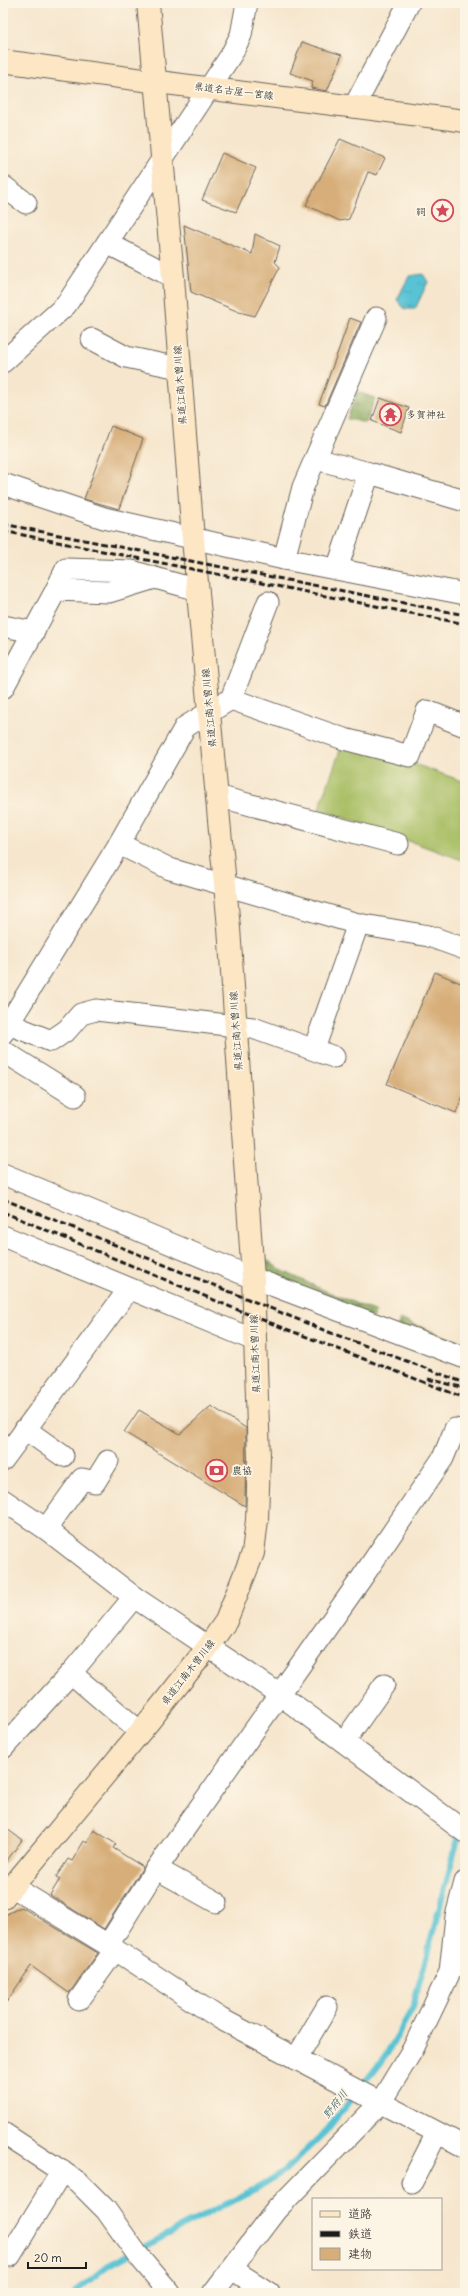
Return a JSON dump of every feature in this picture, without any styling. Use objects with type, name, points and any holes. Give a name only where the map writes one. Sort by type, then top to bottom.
[{"type":"main road","name":"県道江南木曽川線","points":[[8,1892],[140,1732],[208,1647],[226,1621],[253,1553],[257,1520],[259,1456],[253,1278],[225,885],[193,539],[173,277],[148,3]]},
{"type":"main road","name":"県道名古屋一宮線","points":[[3,60],[155,83],[208,87],[465,121]]},
{"type":"street","points":[[3,362],[66,305],[208,87],[231,55],[241,35],[247,3]]},
{"type":"street","points":[[354,107],[409,3]]},
{"type":"street","points":[[3,186],[26,203]]},
{"type":"street","points":[[107,243],[173,277]]},
{"type":"street","points":[[284,559],[302,487],[316,459],[376,318]]},
{"type":"street","points":[[92,339],[126,357],[179,368]]},
{"type":"street","points":[[316,459],[465,501]]},
{"type":"street","points":[[337,569],[369,473]]},
{"type":"street","points":[[3,484],[104,518],[284,559],[465,594]]},
{"type":"street","points":[[3,688],[56,590],[109,592],[117,580],[155,578],[198,590]]},
{"type":"street","points":[[268,602],[231,699],[185,727],[119,844],[4,1031],[51,1042],[67,1030],[81,1014],[96,1010],[253,1028],[334,1057]]},
{"type":"street","points":[[3,626],[34,632]]},
{"type":"street","points":[[231,699],[344,739],[410,756],[427,711],[465,726]]},
{"type":"street","points":[[217,796],[398,844]]},
{"type":"street","points":[[119,844],[170,869],[358,924],[429,936],[465,949]]},
{"type":"street","points":[[314,1050],[358,924]]},
{"type":"street","points":[[3,1051],[75,1096]]},
{"type":"street","points":[[3,1174],[253,1278],[465,1358]]},
{"type":"street","points":[[3,1236],[254,1340]]},
{"type":"street","points":[[3,1460],[129,1289]]},
{"type":"street","points":[[25,1429],[64,1456]]},
{"type":"street","points":[[79,2000],[112,1948],[157,1869],[361,1579],[443,1458],[455,1429]]},
{"type":"street","points":[[46,1529],[82,1479],[95,1482],[108,1461]]},
{"type":"street","points":[[3,1500],[46,1529],[134,1597],[279,1694],[459,1828]]},
{"type":"street","points":[[3,1748],[71,1673],[134,1597]]},
{"type":"street","points":[[71,1673],[140,1732]]},
{"type":"street","points":[[344,1742],[384,1685]]},
{"type":"street","points":[[157,1869],[216,1902]]},
{"type":"street","points":[[213,2293],[276,2210],[375,2101],[414,2049],[458,1976],[460,1918],[465,1882]]},
{"type":"street","points":[[8,1892],[112,1948],[221,2019],[465,2147]]},
{"type":"street","points":[[296,2059],[327,2006]]},
{"type":"street","points":[[412,2182],[437,2133]]},
{"type":"street","points":[[5,2140],[62,2171],[78,2182],[106,2210],[137,2254],[170,2293]]},
{"type":"street","points":[[10,2256],[62,2171]]},
{"type":"street","points":[[232,2269],[269,2293]]},
{"type":"green space","points":[[357,392],[375,398],[366,423],[347,419]]},
{"type":"green space","points":[[344,739],[465,782],[465,861],[319,809]]},
{"type":"green space","points":[[251,1246],[279,1269],[376,1312],[370,1322],[253,1278]]},
{"type":"green space","points":[[400,1319],[465,1344],[465,1358],[396,1332]]},
{"type":"water","points":[[423,274],[428,282],[415,309],[405,309],[397,300],[409,276]]},
{"type":"building","points":[[302,42],[342,55],[327,91],[311,88],[313,81],[290,73]]},
{"type":"building","points":[[340,139],[385,158],[377,175],[368,172],[349,219],[340,221],[306,205]]},
{"type":"building","points":[[222,153],[256,168],[236,212],[202,200]]},
{"type":"building","points":[[184,225],[252,254],[255,234],[280,246],[275,262],[280,267],[255,316],[239,312],[191,292]]},
{"type":"building","points":[[350,318],[361,322],[325,406],[319,404]]},
{"type":"building","name":"多賀神社","points":[[380,398],[409,408],[401,432],[372,421]]},
{"type":"building","points":[[111,426],[143,439],[119,509],[84,499]]},
{"type":"building","points":[[435,972],[465,985],[465,1091],[456,1113],[387,1084]]},
{"type":"building","name":"農協","points":[[211,1406],[246,1428],[245,1506],[124,1432],[139,1410],[180,1434]]},
{"type":"building","points":[[3,1826],[22,1840],[3,1866]]},
{"type":"building","points":[[94,1830],[116,1844],[113,1848],[143,1867],[104,1929],[50,1895],[60,1879],[56,1877],[68,1859],[72,1861],[84,1841],[87,1843]]},
{"type":"building","points":[[21,1907],[98,1953],[69,1993],[31,1966],[3,2007],[3,1916]]},
{"type":"waterway","name":"野府川","points":[[74,2293],[107,2266],[259,2187],[284,2171],[326,2131],[387,2054],[413,2007],[465,1812]]},
{"type":"railway","points":[[3,524],[465,615]]},
{"type":"railway","points":[[3,531],[465,624]]},
{"type":"railway","points":[[3,1199],[326,1331],[465,1383]]},
{"type":"railway","points":[[3,1212],[250,1315],[465,1398]]},
{"type":"railway","points":[[428,1379],[465,1388]]},
{"type":"place","name":"祠","points":[[442,211]]},
{"type":"place","name":"多賀神社","points":[[390,414]]},
{"type":"place","name":"農協","points":[[216,1470]]}]
